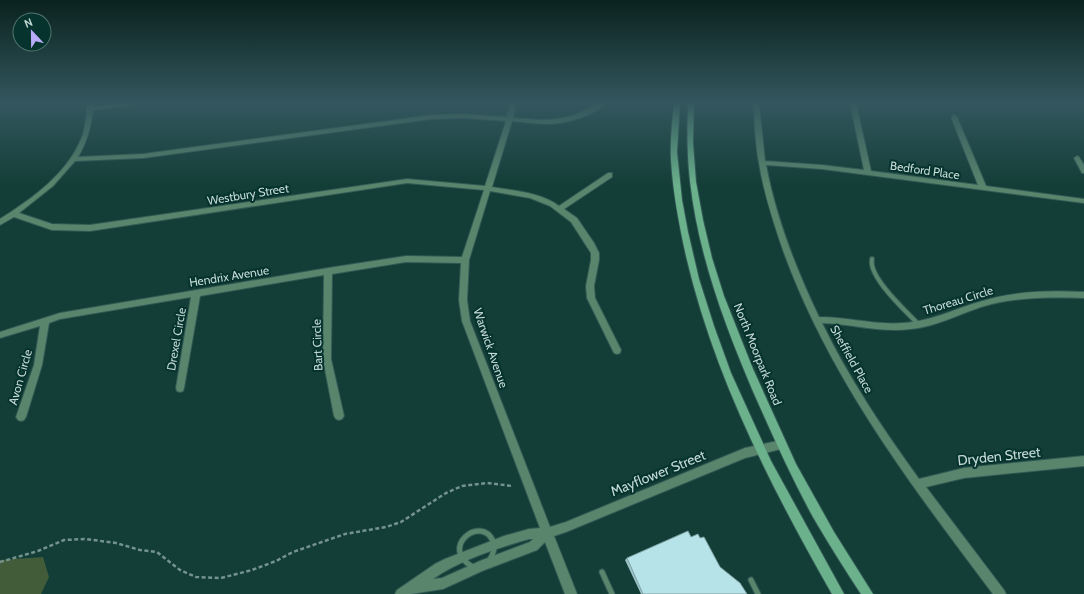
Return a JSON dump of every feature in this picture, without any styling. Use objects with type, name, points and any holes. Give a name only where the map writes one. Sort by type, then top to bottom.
[{"type":"main road","points":[[674,131],[675,169],[678,197],[689,253],[700,295],[716,345],[761,449],[838,594]]},
{"type":"main road","name":"North Moorpark Road","points":[[689,131],[690,158],[702,235],[714,278],[733,332],[782,445],[825,527],[867,594]]},
{"type":"street","points":[[0,222],[14,214],[41,194],[74,159],[86,131]]},
{"type":"street","points":[[74,159],[144,156],[331,131]]},
{"type":"street","name":"Warwick Avenue","points":[[506,131],[465,260],[463,300],[466,321],[571,594]]},
{"type":"street","name":"Sheffield Place","points":[[759,131],[762,163],[777,221],[793,267],[816,320],[849,383],[918,484],[1000,594]]},
{"type":"street","points":[[859,131],[868,173]]},
{"type":"street","points":[[960,131],[983,188]]},
{"type":"street","points":[[1077,158],[1084,172]]},
{"type":"street","name":"Bedford Place","points":[[762,163],[868,173],[1084,201]]},
{"type":"street","points":[[559,209],[610,174]]},
{"type":"street","name":"Westbury Street","points":[[14,214],[52,227],[90,228],[407,182],[487,188],[530,196],[552,204],[574,220],[586,236],[595,253],[594,268],[590,286],[591,298],[617,350]]},
{"type":"street","name":"Hendrix Avenue","points":[[0,335],[45,320],[406,259],[465,260]]},
{"type":"street","name":"Bart Circle","points":[[328,272],[327,359],[339,416]]},
{"type":"street","name":"Drexel Circle","points":[[180,388],[196,294]]},
{"type":"street","name":"Thoreau Circle","points":[[816,320],[831,320],[886,326],[930,323],[979,305],[1001,299],[1050,294],[1084,295]]},
{"type":"street","name":"Avon Circle","points":[[21,417],[38,365],[45,320]]},
{"type":"street","name":"Mayflower Street","points":[[412,591],[439,568],[461,558],[529,534],[547,533],[566,527],[739,456],[761,449],[782,445]]},
{"type":"street","name":"Dryden Street","points":[[918,484],[964,473],[1084,461]]},
{"type":"street","name":"Mayflower Street","points":[[401,594],[443,583],[483,565],[533,546],[547,533]]},
{"type":"lane","points":[[872,259],[871,264],[877,278],[918,324]]},
{"type":"lane","points":[[476,530],[487,533],[491,537],[494,546],[493,554],[483,565],[468,565],[461,558],[459,551],[460,545],[466,535],[476,530]]},
{"type":"lane","points":[[602,572],[612,594]]},
{"type":"lane","points":[[751,580],[758,594]]},
{"type":"path","points":[[0,562],[38,551],[64,540],[86,539],[116,543],[140,550],[157,552],[180,570],[196,577],[221,578],[252,570],[276,561],[293,552],[345,534],[386,527],[401,522],[433,501],[462,486],[487,483],[512,486]]},
{"type":"green space","points":[[43,557],[49,577],[41,594],[0,594],[0,560]]},
{"type":"building","points":[[688,531],[691,537],[698,534],[700,538],[704,537],[720,567],[740,583],[747,594],[643,594],[627,558]]}]
